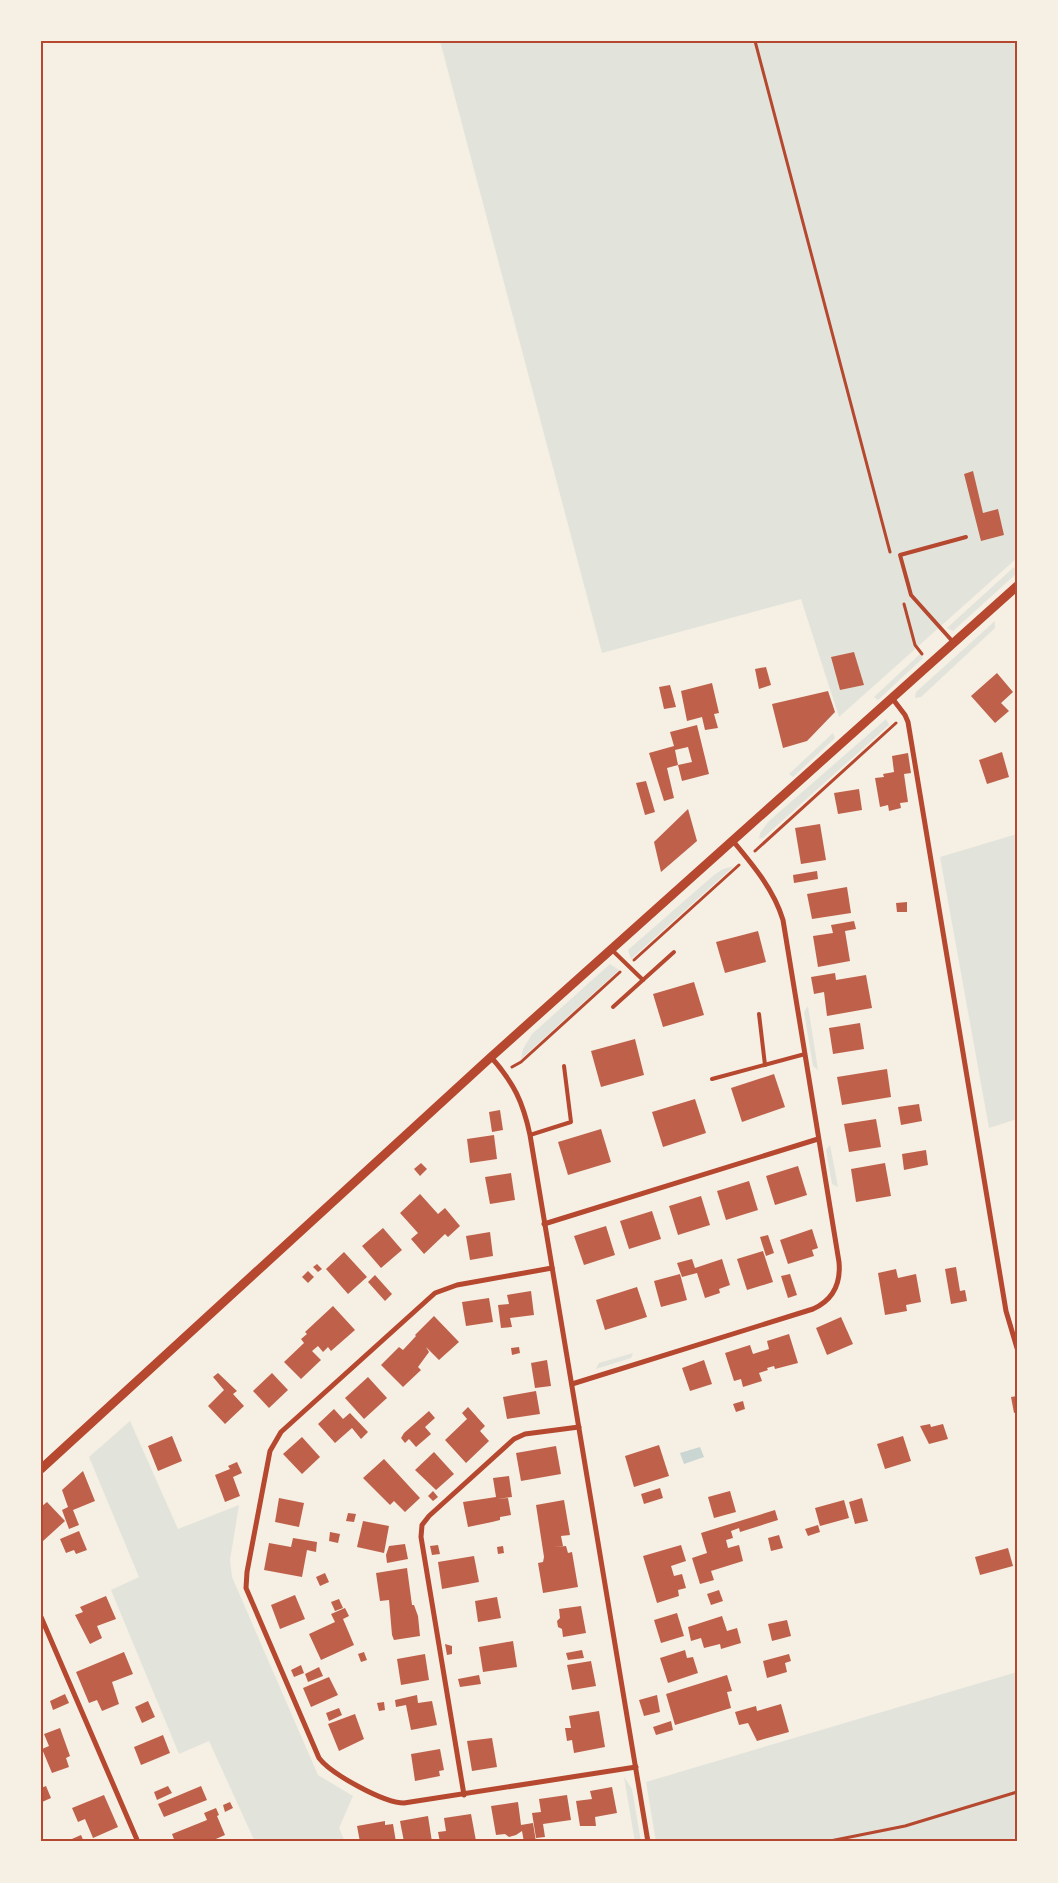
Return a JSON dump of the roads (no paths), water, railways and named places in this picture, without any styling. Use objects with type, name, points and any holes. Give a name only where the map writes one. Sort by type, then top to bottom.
[{"type":"street","points":[[41,1469],[491,1057],[1017,586]]},
{"type":"street","points":[[892,698],[906,715],[908,722],[1006,1311],[1017,1348]]},
{"type":"street","points":[[572,1384],[813,1309],[830,1298],[837,1284],[839,1267],[780,913],[756,869],[733,841]]},
{"type":"street","points":[[491,1057],[511,1081],[519,1095],[530,1135],[648,1842]]},
{"type":"street","points":[[544,1224],[818,1139]]},
{"type":"street","points":[[552,1268],[457,1285],[435,1293],[281,1432],[270,1451],[246,1572],[248,1597],[320,1760],[329,1768],[390,1802],[404,1803],[464,1795],[636,1767]]},
{"type":"street","points":[[464,1795],[421,1528],[429,1516],[514,1439],[525,1434],[579,1427]]},
{"type":"street","points":[[41,1617],[138,1842]]},
{"type":"lane","points":[[954,643],[911,595],[900,555],[966,537]]},
{"type":"lane","points":[[612,950],[643,980]]},
{"type":"lane","points":[[613,1007],[674,952]]},
{"type":"lane","points":[[759,1014],[765,1065]]},
{"type":"lane","points":[[712,1080],[804,1054]]},
{"type":"lane","points":[[530,1135],[571,1122],[564,1066]]}]
